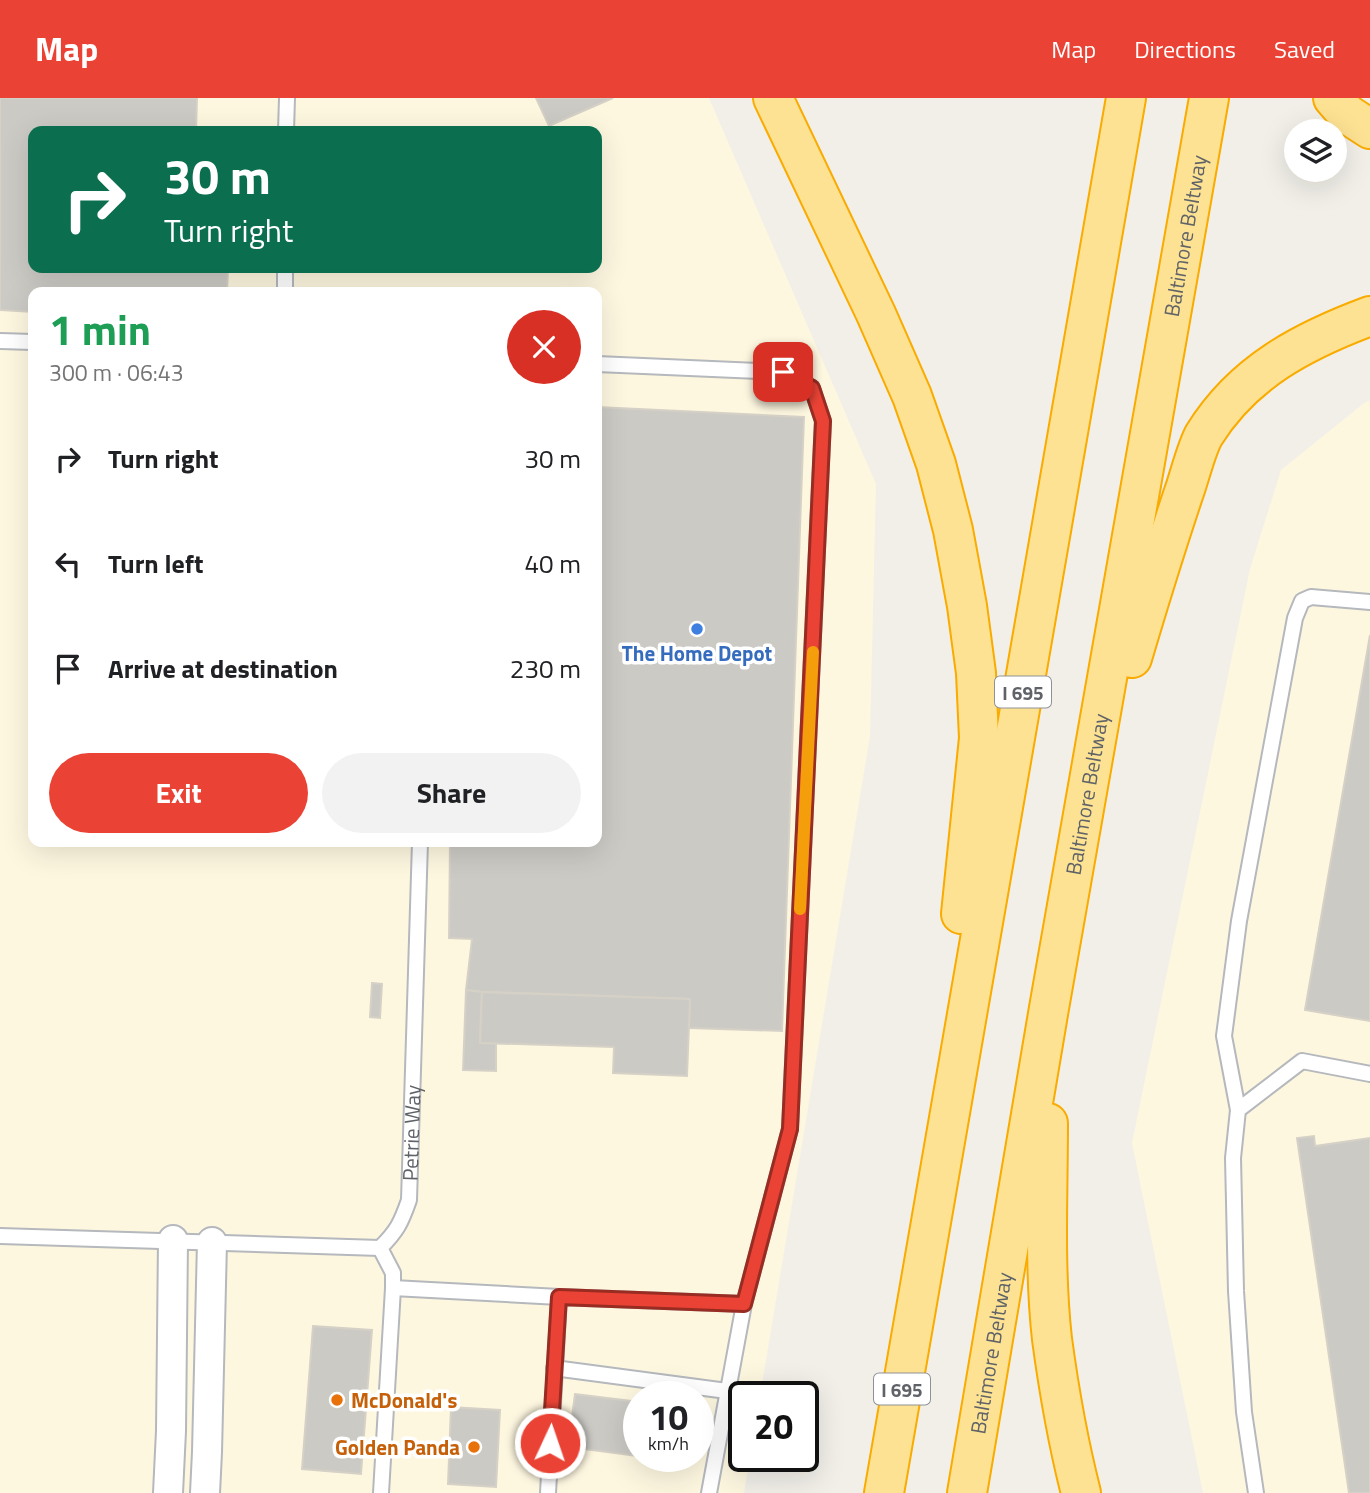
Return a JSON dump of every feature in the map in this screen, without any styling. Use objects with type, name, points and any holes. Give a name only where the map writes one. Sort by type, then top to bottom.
[{"type":"highway","points":[[773,98],[912,396],[936,464],[953,530],[967,606],[976,673],[979,738],[931,1225]]},
{"type":"highway","name":"I 695","points":[[884,1493],[1126,98]]},
{"type":"highway","name":"Baltimore Beltway","points":[[967,1493],[1049,1008],[1209,98]]},
{"type":"highway","points":[[1333,98],[1348,114],[1370,129]]},
{"type":"highway","points":[[1082,824],[1164,550],[1203,437],[1244,385],[1271,363],[1304,344],[1370,316]]},
{"type":"highway","points":[[1049,1008],[1048,1260],[1052,1338],[1081,1493]]},
{"type":"street","points":[[168,1493],[172,1431],[173,1240]]},
{"type":"street","points":[[205,1493],[212,1242]]},
{"type":"lane","points":[[286,126],[287,98]]},
{"type":"lane","points":[[0,341],[28,342]]},
{"type":"lane","points":[[602,364],[783,372],[812,388],[823,421],[790,1129],[744,1304],[709,1493]]},
{"type":"lane","points":[[1256,1493],[1244,1412],[1236,1291],[1233,1158],[1238,1110],[1223,1036],[1239,921],[1295,618],[1302,601],[1311,597],[1370,602]]},
{"type":"lane","name":"Petrie Way","points":[[380,1248],[395,1233],[409,1200],[420,847]]},
{"type":"lane","points":[[1238,1110],[1302,1060],[1370,1074]]},
{"type":"lane","points":[[0,1236],[380,1248],[393,1273],[381,1493]]},
{"type":"lane","points":[[393,1288],[744,1304]]},
{"type":"lane","points":[[548,1493],[559,1297]]},
{"type":"lane","points":[[554,1368],[727,1391]]},
{"type":"shaded area","points":[[0,98],[709,98],[876,484],[870,736],[762,1381],[728,1381],[728,1472],[747,1472],[744,1493],[0,1493]]},
{"type":"shaded area","points":[[1370,400],[1370,1493],[1203,1493],[1132,1143],[1250,569],[1281,470]]},
{"type":"building","points":[[0,98],[197,98],[196,126],[28,126],[28,273],[228,273],[227,287],[28,287],[28,312],[0,310]]},
{"type":"building","points":[[536,98],[613,98],[549,126]]},
{"type":"building","name":"The Home Depot","points":[[602,407],[804,417],[782,1031],[689,1028],[690,999],[466,990],[472,939],[449,938],[450,847],[602,847]]},
{"type":"building","points":[[1370,635],[1370,1021],[1305,1010]]},
{"type":"building","points":[[372,983],[382,984],[380,1018],[370,1017]]},
{"type":"building","points":[[466,990],[482,992],[480,1043],[496,1043],[496,1071],[463,1070]]},
{"type":"building","points":[[482,992],[690,999],[687,1076],[613,1073],[614,1047],[480,1043]]},
{"type":"building","points":[[1314,1136],[1315,1146],[1370,1138],[1370,1493],[1349,1493],[1297,1138]]},
{"type":"building","name":"McDonald's","points":[[313,1326],[372,1330],[361,1474],[302,1469]]},
{"type":"building","points":[[575,1394],[623,1400],[623,1454],[568,1447]]},
{"type":"building","name":"Golden Panda","points":[[451,1407],[500,1410],[496,1487],[448,1484]]},
{"type":"slow traffic","points":[[800,909],[813,652]]},
{"type":"place","name":"The Home Depot","points":[[697,629]]},
{"type":"place","name":"McDonald's","points":[[337,1400]]},
{"type":"place","name":"Golden Panda","points":[[474,1447]]},
{"type":"route","points":[[550,1443],[559,1297],[744,1304],[790,1129],[823,421],[812,388],[783,372]]}]
